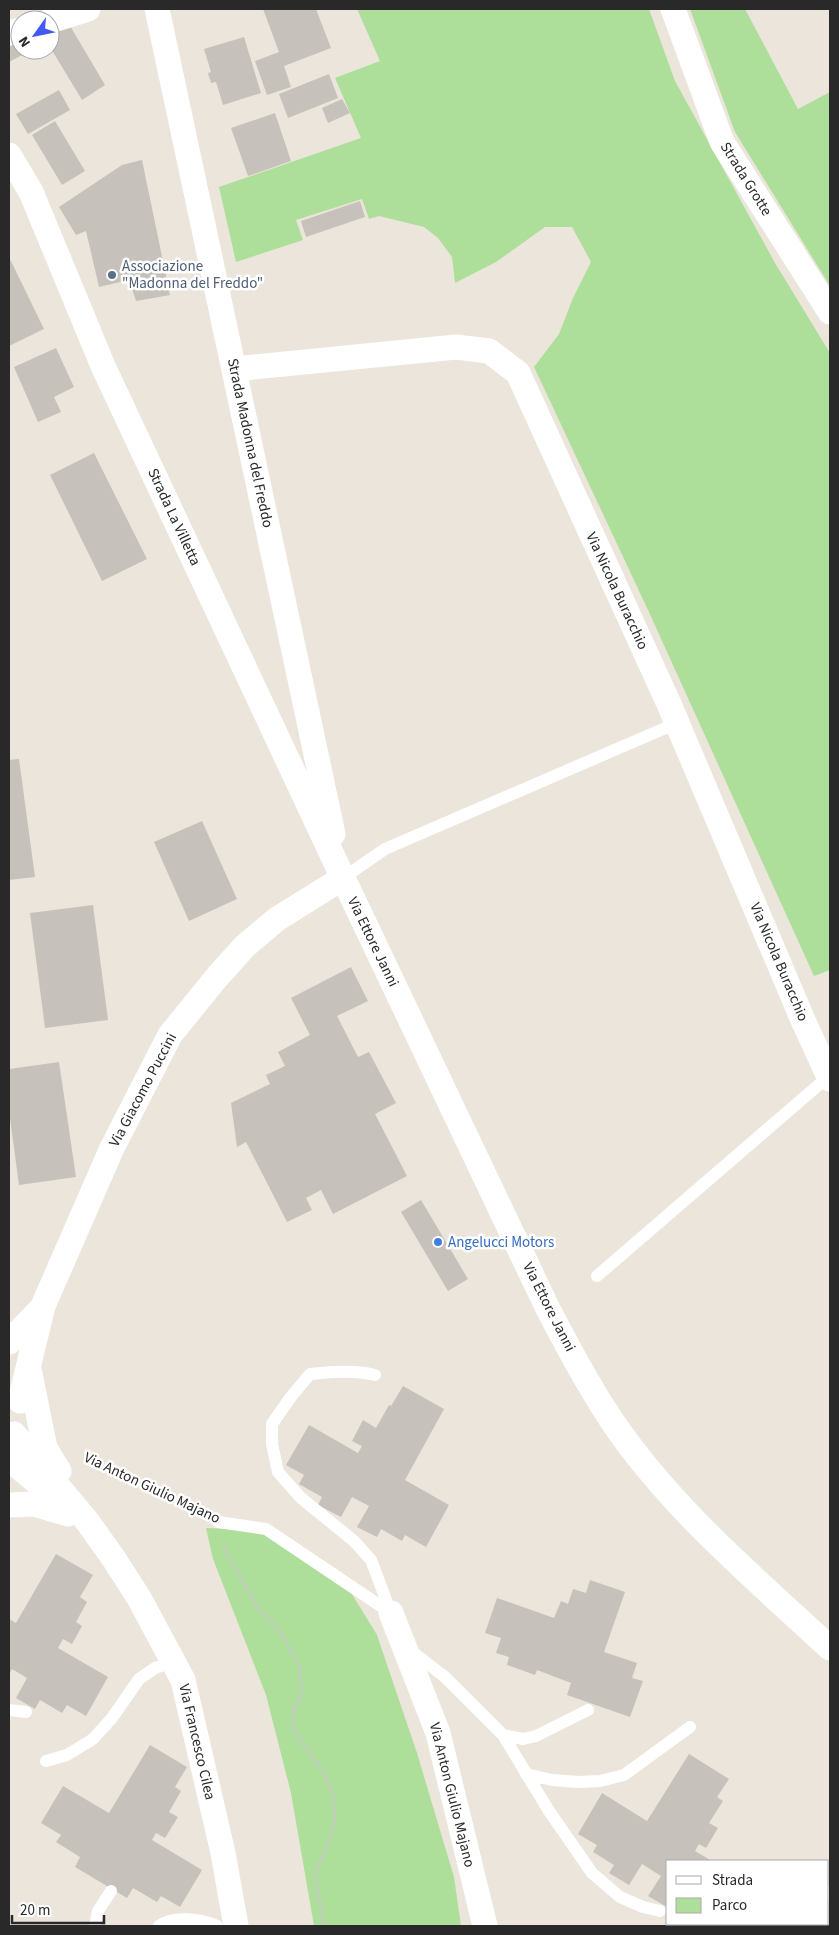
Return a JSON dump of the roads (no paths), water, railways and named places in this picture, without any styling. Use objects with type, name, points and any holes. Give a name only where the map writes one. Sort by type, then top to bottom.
[{"type":"street","points":[[60,18],[88,9]]},
{"type":"street","name":"Strada Madonna del Freddo","points":[[157,9],[343,878]]},
{"type":"street","name":"Strada Grotte","points":[[672,9],[722,142],[830,312]]},
{"type":"street","name":"Strada La Villetta","points":[[9,155],[31,192],[103,366],[343,878]]},
{"type":"street","name":"Via Nicola Buracchio","points":[[234,369],[456,347],[489,351],[518,373],[677,723],[802,1018],[830,1077]]},
{"type":"street","name":"Via Giacomo Puccini","points":[[12,1439],[18,1427],[20,1401],[19,1372],[43,1306],[112,1148],[170,1035],[245,946],[277,919],[343,878]]},
{"type":"street","name":"Via Ettore Janni","points":[[343,878],[548,1309],[595,1394],[638,1456],[696,1522],[830,1648]]},
{"type":"street","name":"Via Giacomo Puccini","points":[[9,1342],[43,1306]]},
{"type":"street","name":"Via Francesco Cilea","points":[[19,1372],[43,1437],[45,1448],[87,1521],[138,1598],[183,1680],[223,1854],[236,1926]]},
{"type":"street","name":"Via Francesco Cilea","points":[[12,1439],[87,1521]]},
{"type":"street","name":"Via Francesco Cilea","points":[[9,1459],[30,1478],[87,1521]]},
{"type":"street","points":[[9,1505],[34,1504],[46,1506],[87,1521]]},
{"type":"street","name":"Via Anton Giulio Majano","points":[[392,1613],[438,1733],[485,1926]]},
{"type":"lane","points":[[343,878],[385,849],[677,723]]},
{"type":"lane","points":[[596,1276],[830,1077]]},
{"type":"lane","points":[[375,1375],[363,1372],[310,1374],[272,1424],[272,1444],[278,1472],[301,1498],[354,1541],[371,1560],[392,1613]]},
{"type":"lane","name":"Via Anton Giulio Majano","points":[[218,1522],[266,1529],[392,1613]]},
{"type":"lane","points":[[404,1645],[445,1677],[503,1735],[549,1812],[592,1873],[620,1898],[643,1908],[660,1911]]},
{"type":"lane","points":[[46,1761],[67,1755],[93,1739],[112,1718],[139,1679],[155,1668],[174,1662]]},
{"type":"lane","points":[[9,1710],[26,1712]]},
{"type":"lane","points":[[503,1735],[523,1739],[536,1736],[588,1710]]},
{"type":"lane","points":[[526,1774],[552,1780],[578,1782],[600,1781],[624,1775],[690,1727]]},
{"type":"lane","points":[[95,1926],[98,1911],[111,1891]]},
{"type":"lane","points":[[159,1926],[163,1923],[186,1919],[217,1926]]},
{"type":"place","name":"Associazione \"Madonna del Freddo\"","points":[[112,275]]},
{"type":"place","name":"Angelucci Motors","points":[[438,1242]]}]
